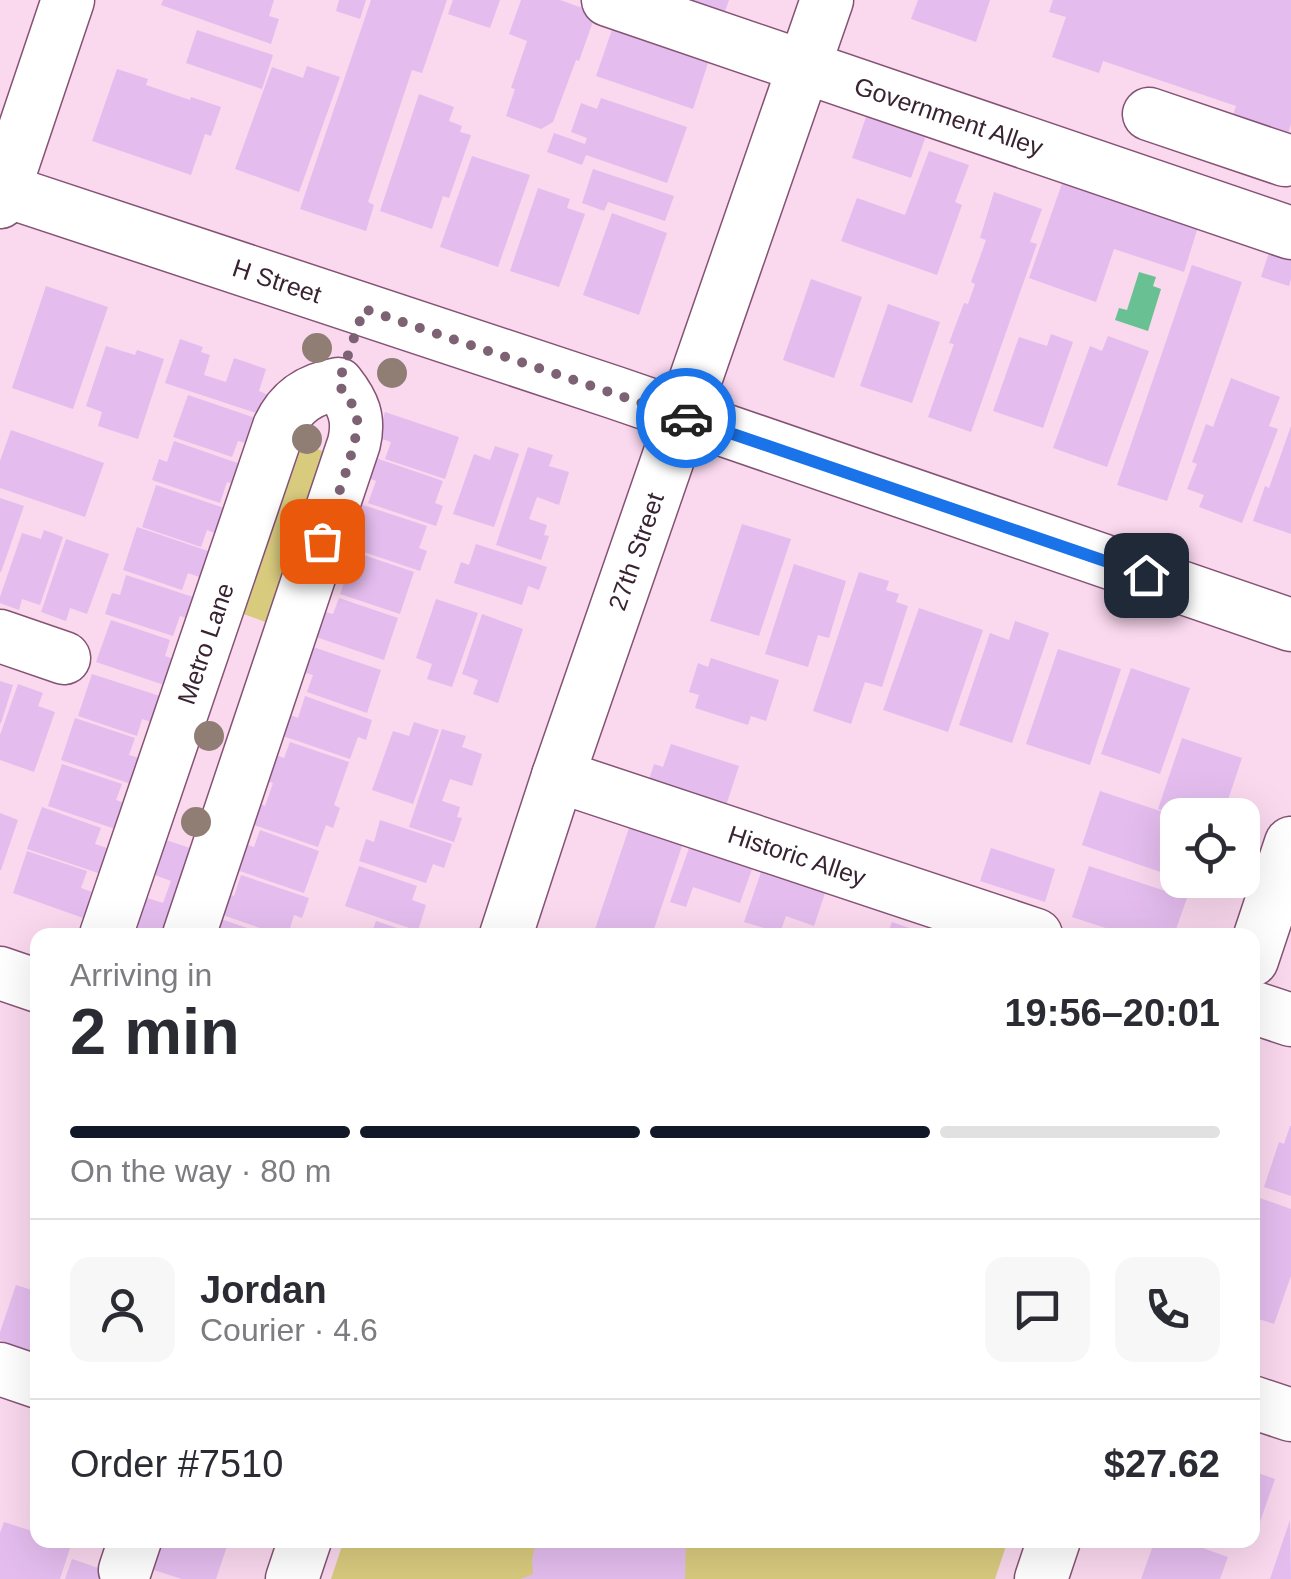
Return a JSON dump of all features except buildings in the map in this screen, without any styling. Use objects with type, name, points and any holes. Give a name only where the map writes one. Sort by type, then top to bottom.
[{"type":"street","points":[[1,193],[68,0]]},
{"type":"street","name":"Government Alley","points":[[608,0],[1278,228]]},
{"type":"street","name":"27th Street","points":[[508,928],[827,0]]},
{"type":"street","points":[[1149,114],[1288,161],[1278,228]]},
{"type":"street","name":"H Street","points":[[1,193],[616,393],[1291,625]]},
{"type":"street","points":[[191,928],[354,442],[358,422],[350,399],[338,384],[364,309]]},
{"type":"street","name":"Metro Lane","points":[[108,928],[280,427],[286,414],[305,395],[338,384]]},
{"type":"street","points":[[0,636],[64,658]]},
{"type":"street","name":"Historic Alley","points":[[558,776],[1015,928]]},
{"type":"street","points":[[1260,936],[1291,843]]},
{"type":"street","points":[[0,972],[30,983]]},
{"type":"street","points":[[1260,1010],[1291,1020]]},
{"type":"street","points":[[0,1369],[30,1379]]},
{"type":"street","points":[[1260,1405],[1291,1415]]},
{"type":"street","points":[[292,1579],[302,1548]]},
{"type":"street","points":[[1041,1579],[1051,1548]]},
{"type":"shaded area","points":[[1139,272],[1156,277],[1153,286],[1161,289],[1148,331],[1115,320],[1119,308],[1127,310]]},
{"type":"shaded area","points":[[290,439],[339,457],[279,627],[230,609]]},
{"type":"shaded area","points":[[341,1548],[1005,1548],[995,1579],[331,1579]]},
{"type":"way so far","points":[[322,541],[357,432],[358,422],[350,399],[338,384],[364,309],[686,418]]},
{"type":"route","points":[[686,418],[1146,575]]}]
